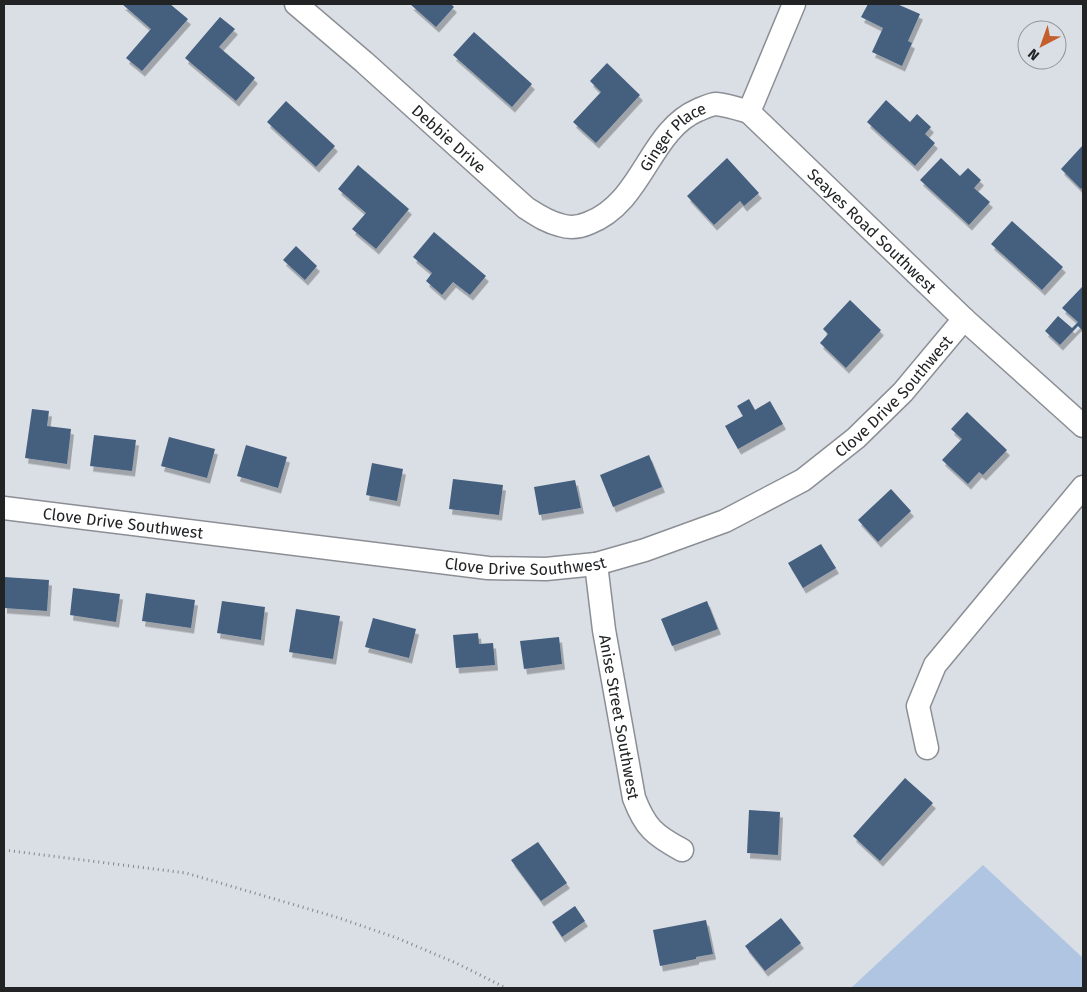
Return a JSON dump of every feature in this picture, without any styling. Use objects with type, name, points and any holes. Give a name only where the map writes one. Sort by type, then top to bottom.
[{"type":"street","name":"Debbie Drive","points":[[296,4],[364,62],[526,208],[547,221],[562,226],[580,227],[602,218],[616,206]]},
{"type":"street","points":[[749,112],[794,4]]},
{"type":"street","name":"Ginger Place","points":[[616,206],[636,183],[651,158],[672,130],[692,113],[714,104],[749,112]]},
{"type":"street","name":"Seayes Road Southwest","points":[[749,112],[964,319],[1083,426]]},
{"type":"street","name":"Clove Drive Southwest","points":[[4,508],[488,568],[546,569],[596,564],[645,550],[725,520],[803,480],[828,462],[870,425],[903,392],[964,319]]},
{"type":"street","points":[[927,748],[918,706],[935,665],[1083,487]]},
{"type":"street","name":"Anise Street Southwest","points":[[596,564],[604,630],[634,798],[642,819],[661,839],[682,850]]},
{"type":"path","points":[[4,850],[186,873],[336,917],[397,938],[456,963],[506,988]]},
{"type":"shaded area","points":[[983,865],[1083,958],[1083,988],[851,988]]},
{"type":"building","points":[[122,4],[170,4],[188,19],[142,71],[126,58],[151,29]]},
{"type":"building","points":[[410,4],[451,4],[454,7],[436,27]]},
{"type":"building","points":[[868,4],[897,4],[920,14],[908,41],[912,43],[902,66],[872,52],[883,28],[861,17]]},
{"type":"building","points":[[220,17],[235,29],[219,47],[255,78],[236,101],[185,58]]},
{"type":"building","points":[[474,32],[532,84],[512,107],[453,55]]},
{"type":"building","points":[[607,63],[640,95],[596,143],[573,122],[601,92],[590,81]]},
{"type":"building","points":[[886,100],[910,122],[917,114],[931,127],[925,134],[935,143],[915,166],[867,122]]},
{"type":"building","points":[[286,101],[335,146],[316,167],[267,122]]},
{"type":"building","points":[[1083,145],[1083,187],[1081,189],[1061,169]]},
{"type":"building","points":[[727,158],[759,193],[744,206],[740,201],[714,225],[687,196]]},
{"type":"building","points":[[941,158],[960,176],[968,168],[981,180],[974,188],[990,202],[969,225],[920,180]]},
{"type":"building","points":[[358,165],[409,209],[376,249],[352,229],[366,213],[338,189]]},
{"type":"building","points":[[1012,221],[1063,267],[1042,290],[991,244]]},
{"type":"building","points":[[434,232],[486,276],[470,295],[453,282],[442,295],[426,281],[432,273],[413,257]]},
{"type":"building","points":[[296,246],[317,266],[305,280],[283,260]]},
{"type":"building","points":[[1082,287],[1083,331],[1078,326],[1060,345],[1045,331],[1058,316],[1072,328],[1078,322],[1062,308]]},
{"type":"building","points":[[850,300],[881,330],[846,368],[820,343],[828,334],[823,329]]},
{"type":"building","points":[[749,399],[755,410],[770,401],[783,424],[738,449],[725,426],[743,416],[737,406]]},
{"type":"building","points":[[32,409],[49,411],[47,426],[71,429],[67,464],[25,458]]},
{"type":"building","points":[[967,412],[1007,450],[983,475],[979,472],[968,484],[942,460],[962,439],[951,429]]},
{"type":"building","points":[[94,435],[136,440],[132,471],[90,466]]},
{"type":"building","points":[[169,437],[215,449],[207,478],[161,466]]},
{"type":"building","points":[[246,445],[287,457],[278,488],[237,476]]},
{"type":"building","points":[[649,455],[662,487],[613,507],[600,475]]},
{"type":"building","points":[[372,463],[403,469],[397,501],[366,495]]},
{"type":"building","points":[[453,479],[503,485],[499,515],[449,509]]},
{"type":"building","points":[[575,480],[581,508],[539,515],[534,487]]},
{"type":"building","points":[[891,489],[911,511],[878,542],[858,520]]},
{"type":"building","points":[[821,544],[836,568],[803,588],[788,563]]},
{"type":"building","points":[[4,577],[49,580],[47,611],[4,608]]},
{"type":"building","points":[[73,588],[120,594],[116,622],[70,615]]},
{"type":"building","points":[[146,593],[195,600],[191,628],[142,621]]},
{"type":"building","points":[[222,601],[265,607],[261,640],[217,633]]},
{"type":"building","points":[[707,601],[718,629],[672,646],[661,619]]},
{"type":"building","points":[[296,609],[340,616],[333,659],[289,652]]},
{"type":"building","points":[[373,618],[416,629],[409,658],[365,647]]},
{"type":"building","points":[[478,633],[479,644],[493,643],[495,665],[456,668],[453,635]]},
{"type":"building","points":[[559,637],[562,664],[524,669],[520,641]]},
{"type":"building","points":[[905,778],[933,803],[880,861],[853,836]]},
{"type":"building","points":[[749,810],[780,812],[778,855],[747,853]]},
{"type":"building","points":[[538,842],[567,883],[541,901],[511,860]]},
{"type":"building","points":[[575,906],[585,921],[562,937],[552,922]]},
{"type":"building","points":[[781,918],[801,943],[765,971],[745,946]]},
{"type":"building","points":[[706,920],[713,954],[660,966],[653,930]]}]
